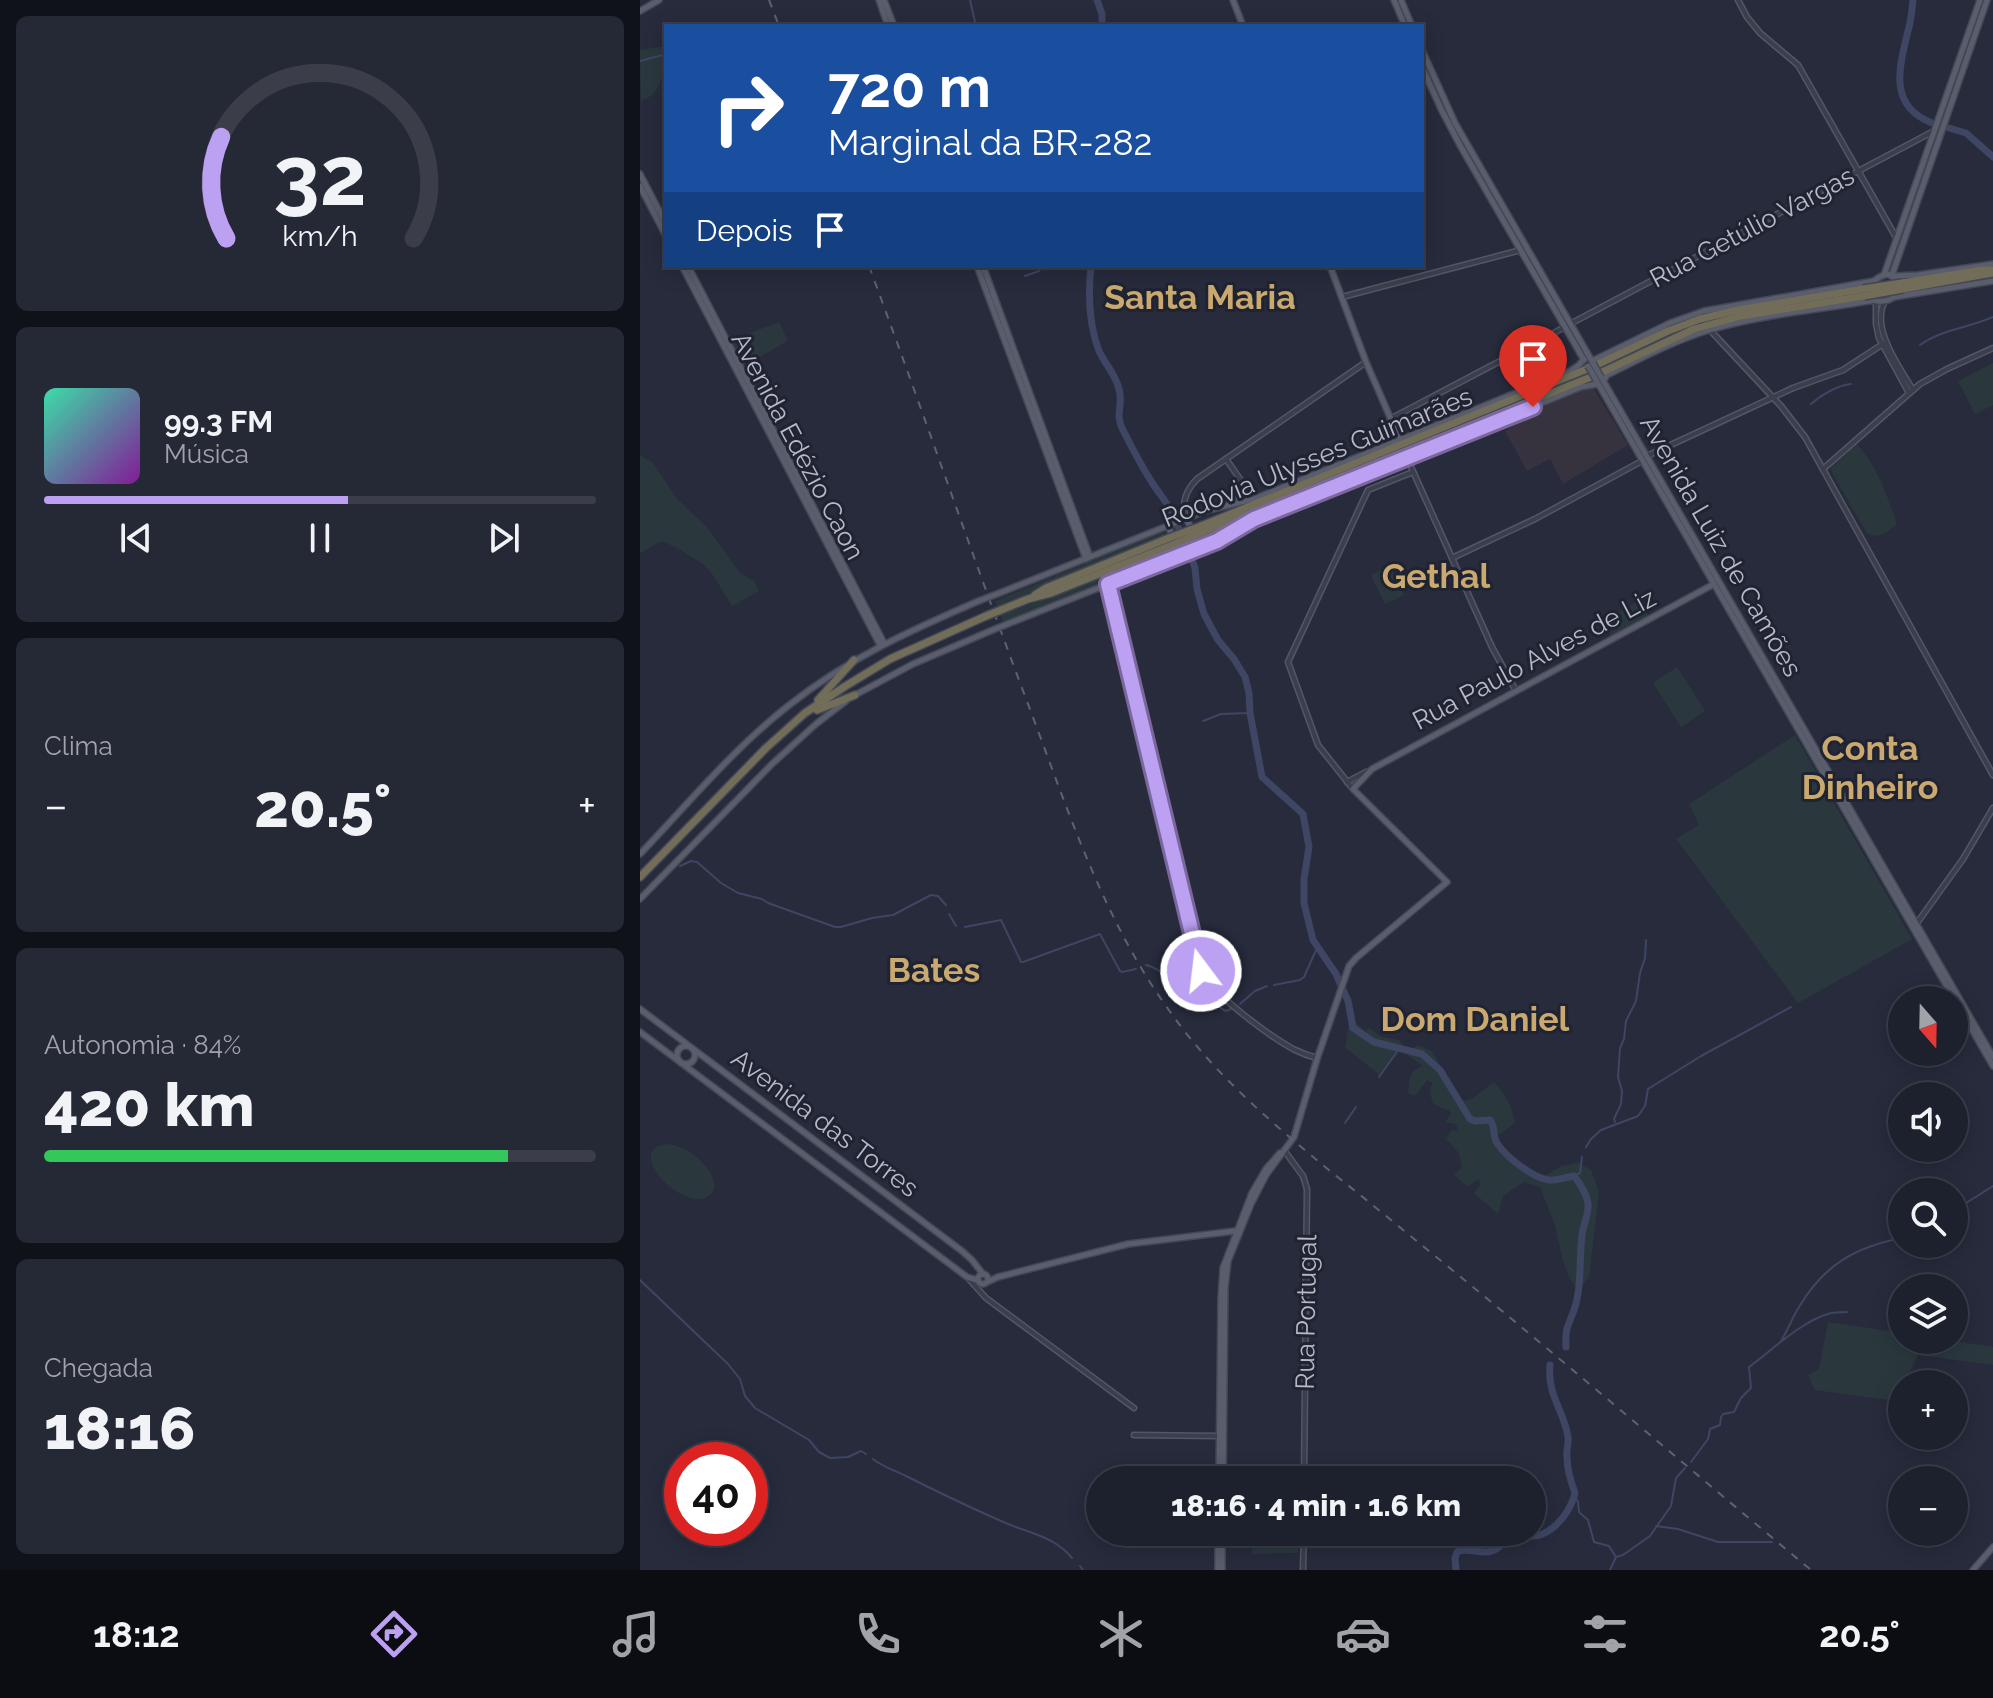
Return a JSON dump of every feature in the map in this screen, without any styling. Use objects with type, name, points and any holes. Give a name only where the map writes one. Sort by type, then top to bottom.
[{"type":"highway","name":"Rodovia Ulysses Guimarães","points":[[640,877],[756,757],[805,713],[890,659],[1028,599],[1046,588],[1171,542],[1711,316],[1993,269]]},
{"type":"highway","points":[[1755,310],[1779,297]]},
{"type":"highway","name":"Rodovia Ulysses Guimarães","points":[[1202,529],[1596,375],[1684,332],[1755,310]]},
{"type":"highway","points":[[1755,310],[1787,314]]},
{"type":"highway","points":[[1414,434],[1436,430]]},
{"type":"highway","points":[[1424,451],[1434,440]]},
{"type":"highway","points":[[1345,467],[1364,455]]},
{"type":"highway","points":[[1385,459],[1407,458]]},
{"type":"highway","points":[[805,713],[854,660]]},
{"type":"highway","points":[[791,725],[819,708],[855,695]]},
{"type":"main road","points":[[640,11],[659,0]]},
{"type":"main road","points":[[881,0],[890,24]]},
{"type":"main road","points":[[1233,0],[1242,24]]},
{"type":"main road","points":[[1394,0],[1404,24]]},
{"type":"main road","points":[[1401,0],[1411,24]]},
{"type":"main road","points":[[1884,275],[1980,0]]},
{"type":"main road","points":[[1894,297],[1899,285],[1894,276],[1987,0]]},
{"type":"main road","name":"Avenida Luiz de Camões","points":[[1424,55],[1450,114],[1584,359],[1591,363]]},
{"type":"main road","name":"Avenida Luiz de Camões","points":[[1424,71],[1447,121],[1591,363],[1631,441],[1644,456],[1657,486],[1794,717]]},
{"type":"main road","points":[[640,174],[664,220]]},
{"type":"main road","points":[[640,186],[664,232]]},
{"type":"main road","name":"Avenida Edézio Caon","points":[[686,268],[882,644]]},
{"type":"main road","points":[[981,268],[1088,558]]},
{"type":"main road","points":[[1331,268],[1366,362],[1400,440]]},
{"type":"main road","points":[[1591,363],[1692,315],[1716,308],[1874,281],[1884,275],[1993,269]]},
{"type":"main road","points":[[1874,281],[1871,292],[1875,301]]},
{"type":"main road","points":[[640,899],[772,764],[826,716],[855,695],[913,664],[1217,541],[1254,519],[1600,381],[1663,347],[1710,330],[1740,322],[1885,301],[1993,281]]},
{"type":"main road","points":[[640,854],[757,732],[805,693],[882,644],[981,600],[1186,518],[1254,499],[1364,455],[1570,371],[1584,359]]},
{"type":"main road","name":"Avenida Luiz de Camões","points":[[1600,381],[1993,1057]]},
{"type":"main road","points":[[1631,441],[1644,456]]},
{"type":"main road","points":[[1226,505],[1241,494],[1242,482]]},
{"type":"main road","points":[[1186,518],[1201,547]]},
{"type":"main road","points":[[1169,525],[1182,555]]},
{"type":"main road","points":[[1706,560],[1714,584]]},
{"type":"main road","name":"Rua Paulo Alves de Liz","points":[[1353,789],[1372,769],[1714,584]]},
{"type":"main road","points":[[1221,1466],[1226,1272],[1238,1231],[1265,1177],[1293,1140],[1317,1059],[1352,962],[1447,882],[1353,789]]},
{"type":"main road","name":"Avenida Luiz de Camões","points":[[1915,926],[1993,1066]]},
{"type":"main road","name":"Avenida das Torres","points":[[640,1009],[962,1251],[985,1277],[982,1284],[967,1277],[640,1032]]},
{"type":"main road","points":[[680,1047],[691,1047],[695,1056],[692,1061],[687,1064],[679,1061],[676,1055],[680,1047]]},
{"type":"main road","points":[[985,1277],[998,1277],[1128,1244],[1238,1231]]},
{"type":"main road","points":[[1220,1546],[1220,1570]]},
{"type":"main road","points":[[1973,1570],[1993,1547]]},
{"type":"street","points":[[1738,0],[1760,33],[1798,65],[1897,239]]},
{"type":"street","name":"Rua Getúlio Vargas","points":[[1390,419],[1935,131]]},
{"type":"street","points":[[1342,297],[1521,250]]},
{"type":"street","points":[[1875,301],[1876,324],[1911,392]]},
{"type":"street","points":[[1884,343],[1880,316],[1885,301]]},
{"type":"street","points":[[1710,330],[1774,397],[1805,437],[1993,775]]},
{"type":"street","points":[[1452,558],[1535,519],[1644,456],[1774,397],[1843,370],[1884,343]]},
{"type":"street","points":[[1823,469],[1911,392],[1937,374],[1993,348]]},
{"type":"street","points":[[1186,518],[1184,503],[1192,484],[1366,362]]},
{"type":"street","points":[[1407,458],[1492,647],[1516,692]]},
{"type":"street","points":[[1226,459],[1254,499]]},
{"type":"street","points":[[1353,789],[1316,742],[1288,662],[1368,490],[1413,472]]},
{"type":"street","points":[[1108,584],[1201,971],[1222,995],[1269,1033],[1317,1059]]},
{"type":"street","name":"Rua Paulo Alves de Liz","points":[[1347,782],[1372,769]]},
{"type":"street","points":[[1915,926],[1963,859],[1993,808]]},
{"type":"street","name":"Rua Portugal","points":[[1284,1150],[1303,1176],[1307,1189],[1304,1466]]},
{"type":"street","points":[[975,1281],[977,1289],[986,1298],[1134,1408]]},
{"type":"street","points":[[1134,1435],[1221,1436]]},
{"type":"street","points":[[1303,1570],[1304,1546]]},
{"type":"shaded area","points":[[664,46],[664,70],[659,86],[641,101],[640,50]]},
{"type":"shaded area","points":[[779,322],[788,341],[742,367],[729,341]]},
{"type":"shaded area","points":[[1993,363],[1993,405],[1975,414],[1958,381]]},
{"type":"shaded area","points":[[1592,386],[1628,445],[1563,484],[1550,459],[1527,471],[1505,431],[1554,400]]},
{"type":"shaded area","points":[[1857,444],[1876,472],[1897,525],[1874,536],[1866,532],[1830,469]]},
{"type":"shaded area","points":[[640,455],[653,463],[677,499],[707,527],[740,573],[754,581],[759,591],[732,606],[703,564],[679,549],[660,542],[640,553]]},
{"type":"shaded area","points":[[1158,533],[1168,537],[998,608],[995,601]]},
{"type":"shaded area","points":[[1173,548],[1170,557],[1004,623],[1000,615],[1052,596]]},
{"type":"shaded area","points":[[1390,566],[1404,595],[1385,604],[1371,575]]},
{"type":"shaded area","points":[[1640,600],[1650,619],[1613,639],[1603,621]]},
{"type":"shaded area","points":[[1677,667],[1705,711],[1681,727],[1653,683]]},
{"type":"shaded area","points":[[1795,735],[1912,939],[1798,1003],[1676,839],[1699,825],[1689,804]]},
{"type":"shaded area","points":[[1347,991],[1356,1022],[1365,1031],[1369,1028],[1382,1037],[1399,1040],[1403,1045],[1379,1074],[1345,1048],[1348,1016],[1344,997]]},
{"type":"shaded area","points":[[1417,1045],[1432,1051],[1457,1095],[1464,1101],[1494,1082],[1505,1096],[1515,1123],[1494,1138],[1527,1169],[1545,1176],[1561,1166],[1579,1163],[1591,1170],[1599,1192],[1589,1277],[1578,1291],[1563,1261],[1555,1226],[1540,1187],[1524,1182],[1503,1196],[1498,1214],[1474,1193],[1481,1184],[1478,1179],[1468,1187],[1454,1175],[1462,1167],[1458,1152],[1446,1139],[1452,1130],[1458,1131],[1456,1124],[1445,1122],[1450,1111],[1434,1105],[1430,1091],[1433,1083],[1427,1080],[1415,1096],[1408,1093],[1411,1076],[1423,1066],[1407,1055]]},
{"type":"shaded area","points":[[670,1144],[690,1152],[707,1167],[715,1186],[709,1196],[701,1199],[681,1194],[656,1171],[651,1153],[657,1146]]},
{"type":"shaded area","points":[[1828,1322],[1888,1331],[1888,1354],[1968,1354],[1968,1343],[1993,1347],[1993,1365],[1918,1355],[1911,1370],[1888,1370],[1888,1400],[1815,1390],[1808,1375],[1819,1369]]},
{"type":"shaded area","points":[[1252,1546],[1298,1546],[1298,1553],[1252,1554]]},
{"type":"waterway","points":[[970,0],[976,24]]},
{"type":"waterway","points":[[1097,0],[1102,24]]},
{"type":"waterway","points":[[1913,0],[1900,84],[1908,107],[1932,123]]},
{"type":"waterway","points":[[640,61],[664,55]]},
{"type":"waterway","points":[[1949,128],[1966,133],[1993,157]]},
{"type":"waterway","points":[[1025,276],[1041,268]]},
{"type":"waterway","points":[[1091,268],[1093,331],[1099,351],[1118,384],[1120,424],[1173,515]]},
{"type":"waterway","points":[[1920,345],[1937,335],[1993,317]]},
{"type":"waterway","points":[[1811,404],[1830,391],[1851,384]]},
{"type":"waterway","points":[[1178,527],[1186,545]]},
{"type":"waterway","points":[[1191,557],[1204,614],[1218,640],[1245,677],[1262,777],[1303,814],[1309,847],[1304,903],[1313,940],[1336,974],[1348,1001],[1353,1028],[1374,1042],[1422,1054],[1440,1070],[1470,1119],[1490,1120],[1497,1143],[1513,1160],[1543,1179],[1574,1176],[1585,1193],[1588,1208],[1582,1235],[1578,1292],[1567,1331],[1566,1347]]},
{"type":"waterway","points":[[1203,721],[1221,714],[1250,713]]},
{"type":"waterway","points":[[680,866],[697,862],[738,893],[835,927],[893,915],[931,895],[938,896],[946,905]]},
{"type":"waterway","points":[[949,914],[956,926]]},
{"type":"waterway","points":[[965,927],[1001,920],[1021,962],[1100,934],[1120,971],[1136,969]]},
{"type":"waterway","points":[[1615,1122],[1622,1091],[1618,1077],[1620,1048],[1626,1021],[1636,1001],[1646,940]]},
{"type":"waterway","points":[[1274,985],[1304,977],[1317,948]]},
{"type":"waterway","points":[[1146,965],[1199,993],[1202,990],[1226,1011],[1233,1008]]},
{"type":"waterway","points":[[1240,1004],[1255,991],[1267,986]]},
{"type":"waterway","points":[[1586,1147],[1601,1130],[1638,1116],[1645,1106],[1648,1089],[1791,1007]]},
{"type":"waterway","points":[[1379,1077],[1399,1049]]},
{"type":"waterway","points":[[1345,1123],[1356,1107]]},
{"type":"waterway","points":[[1574,1176],[1580,1173],[1582,1157]]},
{"type":"waterway","points":[[1968,1202],[1993,1186]]},
{"type":"waterway","points":[[1781,1341],[1809,1292],[1830,1269],[1855,1253],[1888,1241]]},
{"type":"waterway","points":[[640,1280],[728,1364],[755,1408],[809,1440],[819,1452],[830,1458],[848,1457],[861,1451],[866,1454]]},
{"type":"waterway","points":[[1691,1462],[1708,1439],[1710,1429],[1720,1425],[1723,1414],[1734,1412],[1751,1388],[1749,1367],[1808,1323],[1830,1313],[1847,1312]]},
{"type":"waterway","points":[[1456,1570],[1457,1552],[1488,1552],[1514,1536],[1540,1535],[1557,1524],[1570,1506],[1575,1493],[1568,1465],[1568,1437],[1553,1394],[1550,1365]]},
{"type":"waterway","points":[[873,1459],[969,1507],[1051,1541],[1072,1558]]},
{"type":"waterway","points":[[1616,1557],[1650,1536],[1671,1506],[1676,1478],[1685,1468]]},
{"type":"waterway","points":[[1575,1497],[1579,1512],[1588,1520],[1594,1542],[1609,1546],[1616,1557],[1610,1570]]},
{"type":"waterway","points":[[1656,1526],[1678,1529],[1718,1542],[1772,1542]]},
{"type":"waterway","points":[[1080,1566],[1083,1570]]},
{"type":"railway","points":[[769,0],[778,24]]},
{"type":"railway","points":[[870,268],[1075,829],[1127,943],[1171,1013],[1225,1078],[1287,1135],[1811,1570]]},
{"type":"district","name":"Santa Maria","points":[[1200,297]]},
{"type":"district","name":"Gethal","points":[[1436,576]]},
{"type":"district","name":"Conta Dinheiro","points":[[1870,768]]},
{"type":"district","name":"Bates","points":[[934,970]]},
{"type":"district","name":"Dom Daniel","points":[[1475,1019]]},
{"type":"route","points":[[1201,971],[1108,584],[1217,541],[1254,519],[1533,407]]}]
